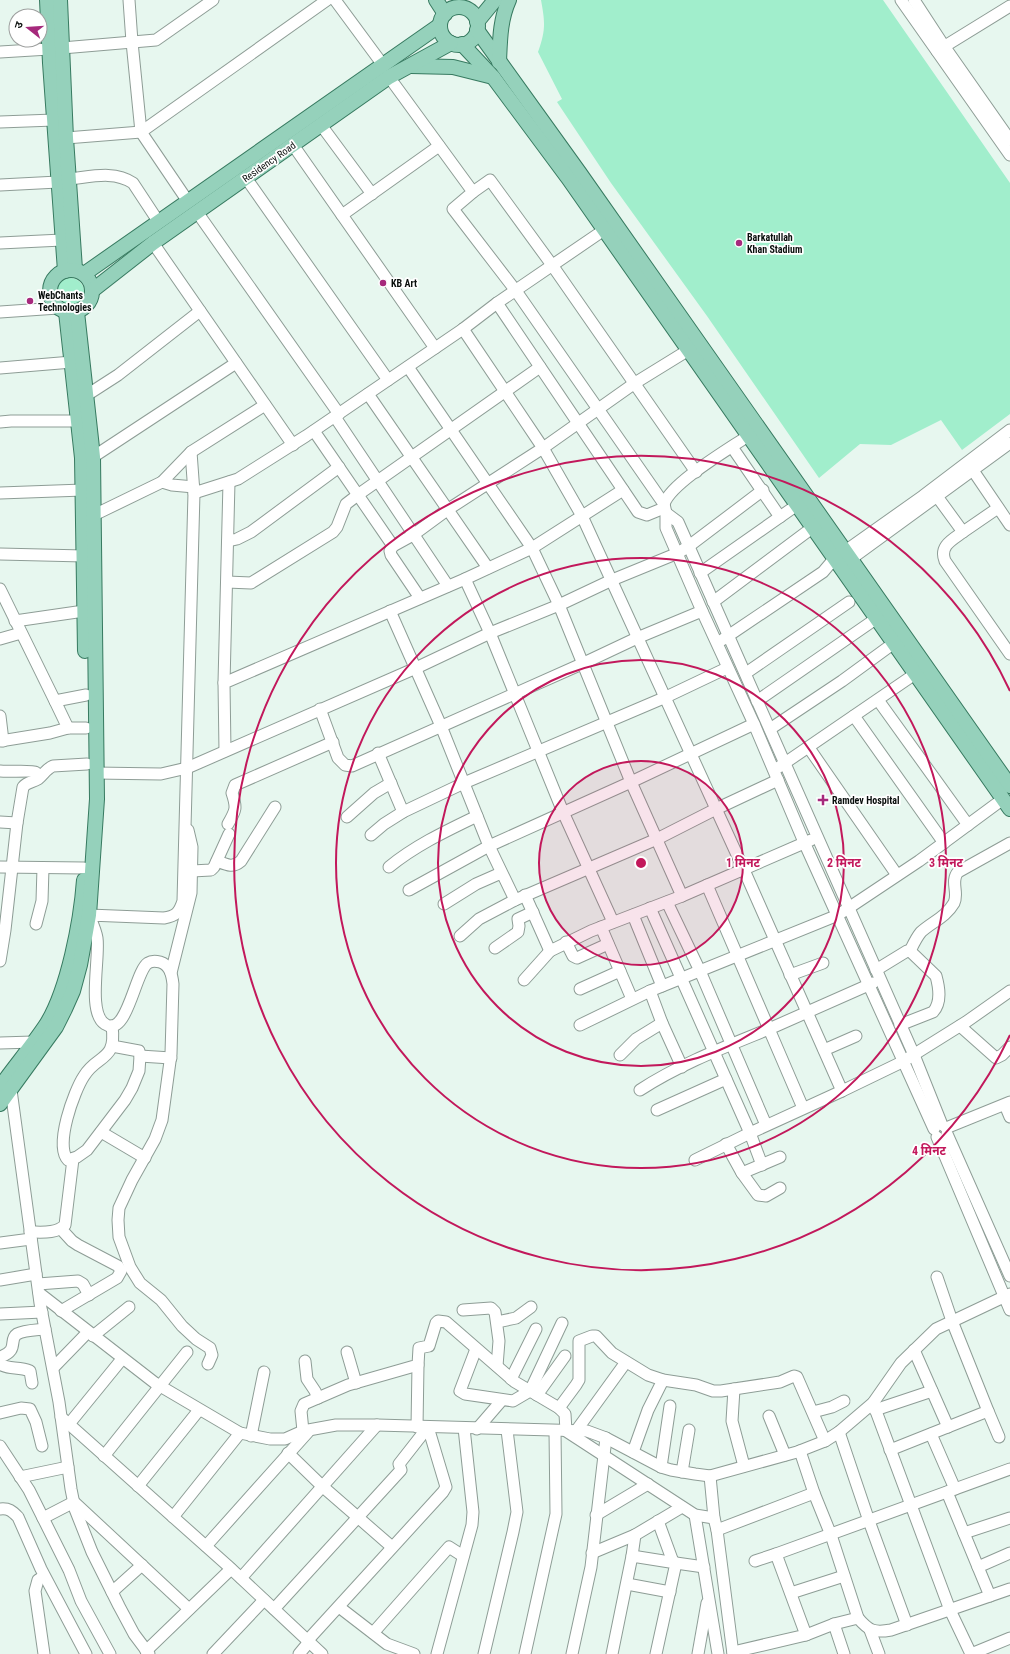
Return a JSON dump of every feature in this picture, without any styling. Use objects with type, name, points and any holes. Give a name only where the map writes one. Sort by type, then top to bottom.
[{"type":"main road","points":[[47,0],[56,49],[66,138],[62,240],[75,271]]},
{"type":"main road","points":[[60,0],[56,49],[54,120],[64,181],[75,271]]},
{"type":"main road","points":[[436,0],[451,11],[469,10],[473,13],[477,26],[499,62],[579,172],[694,347],[842,559],[1010,786]]},
{"type":"main road","name":"Residency Road","points":[[93,290],[153,243],[321,125],[386,71],[451,11],[473,0]]},
{"type":"main road","points":[[457,44],[472,39],[477,26],[495,0]]},
{"type":"main road","points":[[499,62],[500,31],[502,18],[508,0]]},
{"type":"main road","points":[[451,11],[443,36],[457,44],[493,77],[568,178],[604,230],[694,347],[748,436],[812,528],[842,559],[894,644],[1007,804]]},
{"type":"main road","name":"Residency Road","points":[[75,271],[158,221],[187,200],[386,71],[409,66],[457,44]]},
{"type":"main road","points":[[409,66],[453,67],[493,77]]},
{"type":"main road","points":[[75,271],[89,278],[93,290],[92,297],[89,304],[83,309],[67,311],[52,301],[50,286],[53,279],[58,274],[75,271]]},
{"type":"main road","points":[[5,1088],[56,1027],[65,1009],[73,991],[90,915],[97,799],[86,728],[82,458],[67,311]]},
{"type":"main road","points":[[0,1104],[5,1088],[33,1042],[46,1024],[60,994],[72,953],[82,894],[91,768],[94,515],[92,457],[87,395],[67,311]]},
{"type":"street","points":[[129,0],[141,132],[187,200]]},
{"type":"street","points":[[0,52],[56,49],[156,40],[201,3],[214,0]]},
{"type":"street","points":[[66,138],[141,132],[327,0]]},
{"type":"street","points":[[335,0],[473,192]]},
{"type":"street","points":[[901,0],[1010,140]]},
{"type":"street","points":[[914,0],[940,49],[1010,155]]},
{"type":"street","points":[[940,49],[1010,5],[1007,0]]},
{"type":"street","points":[[0,122],[54,120]]},
{"type":"street","points":[[321,125],[372,194]]},
{"type":"street","points":[[293,145],[435,348]]},
{"type":"street","points":[[342,215],[439,146]]},
{"type":"street","points":[[0,185],[64,181],[112,175],[127,178],[133,183],[158,221]]},
{"type":"street","points":[[246,178],[388,380]]},
{"type":"street","points":[[696,472],[635,383],[490,180],[453,209],[516,291],[665,508],[678,522],[914,1055],[941,1131],[1007,1296],[1010,1310]]},
{"type":"street","points":[[197,212],[337,415],[413,535],[448,586]]},
{"type":"street","points":[[162,482],[194,490],[238,479],[314,431],[604,230]]},
{"type":"street","points":[[0,243],[62,240]]},
{"type":"street","points":[[153,243],[293,445]]},
{"type":"street","points":[[498,303],[638,512],[647,515],[665,508]]},
{"type":"street","points":[[0,312],[67,311]]},
{"type":"street","points":[[87,395],[118,376],[200,311]]},
{"type":"street","points":[[463,329],[543,448],[582,516],[637,638],[666,697],[690,754],[744,870],[842,1091]]},
{"type":"street","points":[[420,598],[391,555],[390,551],[393,546],[413,535],[487,482],[543,448],[635,383],[694,347]]},
{"type":"street","points":[[0,368],[72,362]]},
{"type":"street","points":[[92,457],[236,363]]},
{"type":"street","points":[[408,367],[532,548],[559,605],[584,663],[606,722],[631,782],[682,896]]},
{"type":"street","points":[[227,582],[251,583],[333,532],[337,527],[346,504],[540,367]]},
{"type":"street","points":[[368,394],[488,568]]},
{"type":"street","points":[[94,515],[162,482],[191,452],[265,405]]},
{"type":"street","points":[[0,422],[78,421]]},
{"type":"street","points":[[842,559],[1010,430]]},
{"type":"street","points":[[314,431],[359,494],[393,546]]},
{"type":"street","points":[[748,436],[696,472],[670,494],[665,508],[666,528],[754,724],[804,842],[838,915],[902,1062],[941,1131],[1010,1276]]},
{"type":"street","points":[[717,644],[1010,443]]},
{"type":"street","points":[[732,447],[763,490],[780,517]]},
{"type":"street","points":[[171,973],[166,966],[160,962],[147,963],[139,975],[132,997],[120,1022],[115,1026],[112,1026],[104,1024],[99,1018],[96,1010],[97,937],[90,915],[164,918],[175,915],[179,912],[182,901],[194,490],[191,452]]},
{"type":"street","points":[[228,541],[237,539],[251,532],[339,467]]},
{"type":"street","points":[[972,470],[1010,525]]},
{"type":"street","points":[[225,751],[224,683],[230,482]]},
{"type":"street","points":[[0,492],[83,490]]},
{"type":"street","points":[[224,683],[465,579],[532,548],[623,490]]},
{"type":"street","points":[[0,961],[2,933],[17,823],[24,787],[25,784],[37,779],[49,768],[53,766],[91,768],[161,774],[187,768],[416,668],[490,633],[559,605],[612,580],[678,553],[763,490]]},
{"type":"street","points":[[936,495],[963,532]]},
{"type":"street","points":[[700,573],[797,505]]},
{"type":"street","points":[[998,508],[947,544],[944,548],[943,555],[945,561],[1008,648]]},
{"type":"street","points":[[713,602],[812,528]]},
{"type":"street","points":[[0,554],[84,556]]},
{"type":"street","points":[[465,579],[490,633],[563,812],[613,922]]},
{"type":"street","points":[[0,589],[68,728]]},
{"type":"street","points":[[746,673],[849,602]]},
{"type":"street","points":[[15,621],[84,611]]},
{"type":"street","points":[[390,611],[441,726],[501,873],[532,912],[550,951]]},
{"type":"street","points":[[320,710],[338,758],[345,765],[352,766],[378,753],[584,663],[637,638],[702,611]]},
{"type":"street","points":[[757,701],[877,618]]},
{"type":"street","points":[[0,639],[22,633]]},
{"type":"street","points":[[770,730],[894,644]]},
{"type":"street","points":[[371,835],[403,812],[464,783],[666,697],[728,668]]},
{"type":"street","points":[[460,936],[479,918],[520,897],[657,839],[776,776],[785,763],[915,674]]},
{"type":"street","points":[[55,701],[86,695]]},
{"type":"street","points":[[878,700],[968,825]]},
{"type":"street","points":[[0,716],[1,741],[50,733],[68,728],[86,728]]},
{"type":"street","points":[[854,716],[944,843]]},
{"type":"street","points":[[409,890],[489,846],[631,782],[754,724]]},
{"type":"street","points":[[192,872],[211,870],[217,861],[235,811],[236,804],[232,793],[236,785],[333,742]]},
{"type":"street","points":[[809,748],[897,875]]},
{"type":"street","points":[[378,753],[403,812]]},
{"type":"street","points":[[0,772],[32,771],[40,776]]},
{"type":"street","points":[[348,817],[374,793],[391,783]]},
{"type":"street","points":[[580,1025],[650,991],[838,915],[968,825],[1007,804]]},
{"type":"street","points":[[217,861],[232,866],[241,861],[275,808]]},
{"type":"street","points":[[389,867],[406,853],[421,844],[477,816]]},
{"type":"street","points":[[0,822],[17,823]]},
{"type":"street","points":[[185,824],[192,840],[192,872],[189,905],[171,973],[173,984],[171,1058],[162,1120],[155,1139],[132,1180],[120,1208],[118,1220],[119,1237],[122,1249],[135,1277],[144,1288],[161,1300],[182,1326],[196,1339],[210,1348],[212,1355],[208,1364]]},
{"type":"street","points":[[524,980],[550,951],[566,942],[613,922],[682,896],[817,837]]},
{"type":"street","points":[[640,1090],[668,1073],[713,1052],[807,1013],[868,985],[907,951],[910,951],[921,933],[942,917],[953,904],[956,896],[954,878],[958,872],[1010,843]]},
{"type":"street","points":[[0,867],[84,868]]},
{"type":"street","points":[[36,924],[42,901],[43,868]]},
{"type":"street","points":[[444,904],[476,884],[501,873]]},
{"type":"street","points":[[707,885],[803,1108]]},
{"type":"street","points":[[667,902],[700,971],[766,1125]]},
{"type":"street","points":[[650,908],[750,1133],[762,1165]]},
{"type":"street","points":[[495,948],[518,932],[520,926],[518,920],[532,912]]},
{"type":"street","points":[[633,915],[662,986]]},
{"type":"street","points":[[601,927],[632,1000]]},
{"type":"street","points":[[566,942],[573,956],[576,958],[608,944]]},
{"type":"street","points":[[900,1025],[933,1012],[938,1004],[939,998],[936,976],[910,951]]},
{"type":"street","points":[[790,975],[822,963]]},
{"type":"street","points":[[580,989],[620,971]]},
{"type":"street","points":[[650,991],[662,1023],[682,1067]]},
{"type":"street","points":[[695,1160],[766,1125],[902,1062],[960,1026],[1010,991]]},
{"type":"street","points":[[620,1055],[636,1039],[662,1023]]},
{"type":"street","points":[[112,1026],[114,1037],[112,1046],[103,1059],[84,1075],[66,1121],[63,1144],[65,1156],[68,1160],[73,1159],[87,1150],[132,1088],[139,1070],[139,1051],[112,1046]]},
{"type":"street","points":[[960,1026],[996,1058],[1002,1055],[1010,1047]]},
{"type":"street","points":[[824,1050],[856,1036]]},
{"type":"street","points":[[0,1043],[33,1042]]},
{"type":"street","points":[[140,1056],[171,1058]]},
{"type":"street","points":[[657,1110],[726,1079]]},
{"type":"street","points":[[5,1088],[45,1329],[65,1420],[68,1467],[75,1509],[92,1552],[134,1634],[148,1652],[189,1609],[231,1569]]},
{"type":"street","points":[[941,1131],[1007,1103],[1010,1117]]},
{"type":"street","points":[[101,1132],[145,1158]]},
{"type":"street","points":[[726,1144],[742,1173],[758,1196],[766,1196],[780,1188]]},
{"type":"street","points":[[742,1173],[780,1157]]},
{"type":"street","points":[[0,1243],[61,1229],[65,1225],[67,1219],[73,1159]]},
{"type":"street","points":[[61,1229],[78,1245],[120,1268],[120,1275],[117,1278],[61,1311]]},
{"type":"street","points":[[937,1277],[952,1321],[999,1437]]},
{"type":"street","points":[[0,1280],[38,1284],[78,1281],[82,1284],[89,1295]]},
{"type":"street","points":[[38,1284],[61,1311],[122,1359],[160,1386],[199,1410],[245,1434],[270,1439],[285,1439],[306,1431],[336,1426],[377,1425],[507,1430],[587,1431],[606,1438],[661,1466],[682,1472],[710,1476],[785,1456],[826,1441],[874,1406],[901,1363],[936,1329],[1007,1296]]},
{"type":"street","points":[[53,1368],[90,1334],[129,1307]]},
{"type":"street","points":[[497,1322],[516,1318],[531,1307]]},
{"type":"street","points":[[463,1310],[491,1308],[496,1312],[499,1341],[496,1366]]},
{"type":"street","points":[[0,1314],[42,1312]]},
{"type":"street","points":[[299,1654],[446,1487],[422,1427],[418,1365],[419,1348],[429,1346],[431,1344],[436,1323],[438,1321],[446,1322],[511,1379],[559,1408],[565,1414],[571,1431],[603,1455],[695,1515],[714,1518]]},
{"type":"street","points":[[534,1393],[562,1323]]},
{"type":"street","points":[[0,1357],[9,1354],[14,1337],[19,1333],[45,1329]]},
{"type":"street","points":[[511,1379],[536,1329]]},
{"type":"street","points":[[559,1408],[579,1380],[579,1342],[592,1336],[596,1336],[612,1353],[648,1375],[663,1380],[696,1385],[713,1391],[780,1382],[791,1377],[797,1377],[826,1441]]},
{"type":"street","points":[[476,1349],[460,1391],[465,1394],[502,1400],[518,1399],[534,1393],[565,1356]]},
{"type":"street","points":[[914,1350],[948,1427]]},
{"type":"street","points":[[104,1456],[187,1352]]},
{"type":"street","points":[[347,1352],[356,1383]]},
{"type":"street","points":[[65,1420],[122,1359]]},
{"type":"street","points":[[305,1361],[307,1379],[315,1390],[318,1398]]},
{"type":"street","points":[[571,1431],[626,1362]]},
{"type":"street","points":[[0,1364],[6,1367],[21,1367],[30,1371],[32,1382]]},
{"type":"street","points":[[206,1546],[288,1454],[306,1431],[301,1407],[304,1404],[356,1383],[418,1365]]},
{"type":"street","points":[[173,1517],[245,1434],[264,1372]]},
{"type":"street","points":[[633,1452],[648,1410],[663,1380]]},
{"type":"street","points":[[734,1389],[732,1421],[744,1466]]},
{"type":"street","points":[[874,1406],[932,1391]]},
{"type":"street","points":[[477,1429],[502,1400]]},
{"type":"street","points":[[813,1412],[832,1407],[844,1401]]},
{"type":"street","points":[[661,1466],[670,1406]]},
{"type":"street","points":[[874,1406],[950,1610],[971,1654],[1010,1638]]},
{"type":"street","points":[[0,1413],[21,1408],[30,1409],[36,1422],[42,1446]]},
{"type":"street","points":[[138,1486],[199,1410]]},
{"type":"street","points":[[890,1450],[988,1411]]},
{"type":"street","points":[[770,1416],[785,1456]]},
{"type":"street","points":[[65,1420],[206,1546],[322,1654]]},
{"type":"street","points":[[241,1578],[377,1425]]},
{"type":"street","points":[[274,1609],[401,1470],[400,1464],[422,1427]]},
{"type":"street","points":[[436,1654],[472,1525],[473,1512],[464,1428]]},
{"type":"street","points":[[484,1654],[513,1532],[516,1512],[507,1430]]},
{"type":"street","points":[[682,1472],[689,1430]]},
{"type":"street","points":[[525,1654],[556,1514],[555,1431]]},
{"type":"street","points":[[839,1432],[869,1521],[907,1625]]},
{"type":"street","points":[[931,1434],[951,1490],[964,1533],[990,1596]]},
{"type":"street","points":[[572,1654],[591,1567],[606,1438]]},
{"type":"street","points":[[0,1446],[20,1477],[43,1518],[69,1570],[81,1601],[110,1654]]},
{"type":"street","points":[[800,1451],[814,1493],[831,1535],[858,1618],[870,1630],[879,1654]]},
{"type":"street","points":[[288,1454],[392,1547]]},
{"type":"street","points":[[20,1477],[68,1467]]},
{"type":"street","points":[[755,1561],[831,1535],[1010,1469]]},
{"type":"street","points":[[710,1476],[714,1518],[718,1530],[733,1653],[806,1635],[834,1624],[858,1618]]},
{"type":"street","points":[[596,1515],[648,1484]]},
{"type":"street","points":[[718,1530],[814,1493]]},
{"type":"street","points":[[43,1518],[74,1502]]},
{"type":"street","points":[[74,1502],[189,1609]]},
{"type":"street","points":[[592,1553],[635,1535],[682,1507]]},
{"type":"street","points":[[0,1509],[7,1508],[13,1511],[18,1517],[44,1576],[86,1654]]},
{"type":"street","points":[[695,1515],[718,1654]]},
{"type":"street","points":[[964,1533],[1010,1518]]},
{"type":"street","points":[[656,1654],[670,1592],[674,1562],[658,1521]]},
{"type":"street","points":[[612,1654],[627,1584],[635,1535]]},
{"type":"street","points":[[374,1633],[449,1547],[463,1556]]},
{"type":"street","points":[[978,1567],[1010,1553]]},
{"type":"street","points":[[776,1554],[806,1635]]},
{"type":"street","points":[[632,1556],[704,1567]]},
{"type":"street","points":[[112,1592],[142,1565]]},
{"type":"street","points":[[44,1576],[38,1580],[35,1591],[44,1654]]},
{"type":"street","points":[[790,1593],[844,1576]]},
{"type":"street","points":[[627,1584],[670,1592]]},
{"type":"street","points":[[870,1630],[879,1632],[891,1630],[1010,1589]]},
{"type":"street","points":[[698,1654],[708,1595]]},
{"type":"street","points":[[213,1654],[264,1600]]},
{"type":"street","points":[[339,1607],[387,1644],[414,1654]]},
{"type":"street","points":[[834,1624],[844,1654]]},
{"type":"green space","points":[[541,0],[883,0],[1010,183],[1010,414],[962,450],[941,420],[891,445],[860,444],[819,478],[707,316],[611,183],[557,102],[562,99],[538,52],[544,26]]},
{"type":"green space","points":[[70,278],[80,282],[84,292],[80,302],[70,306],[60,302],[56,292],[60,282]]},
{"type":"place","name":"Barkatullah Khan Stadium","points":[[739,243]]},
{"type":"place","name":"KB Art","points":[[383,283]]},
{"type":"place","name":"WebChants Technologies","points":[[30,301]]},
{"type":"place","name":"Ramdev Hospital","points":[[823,800]]}]
